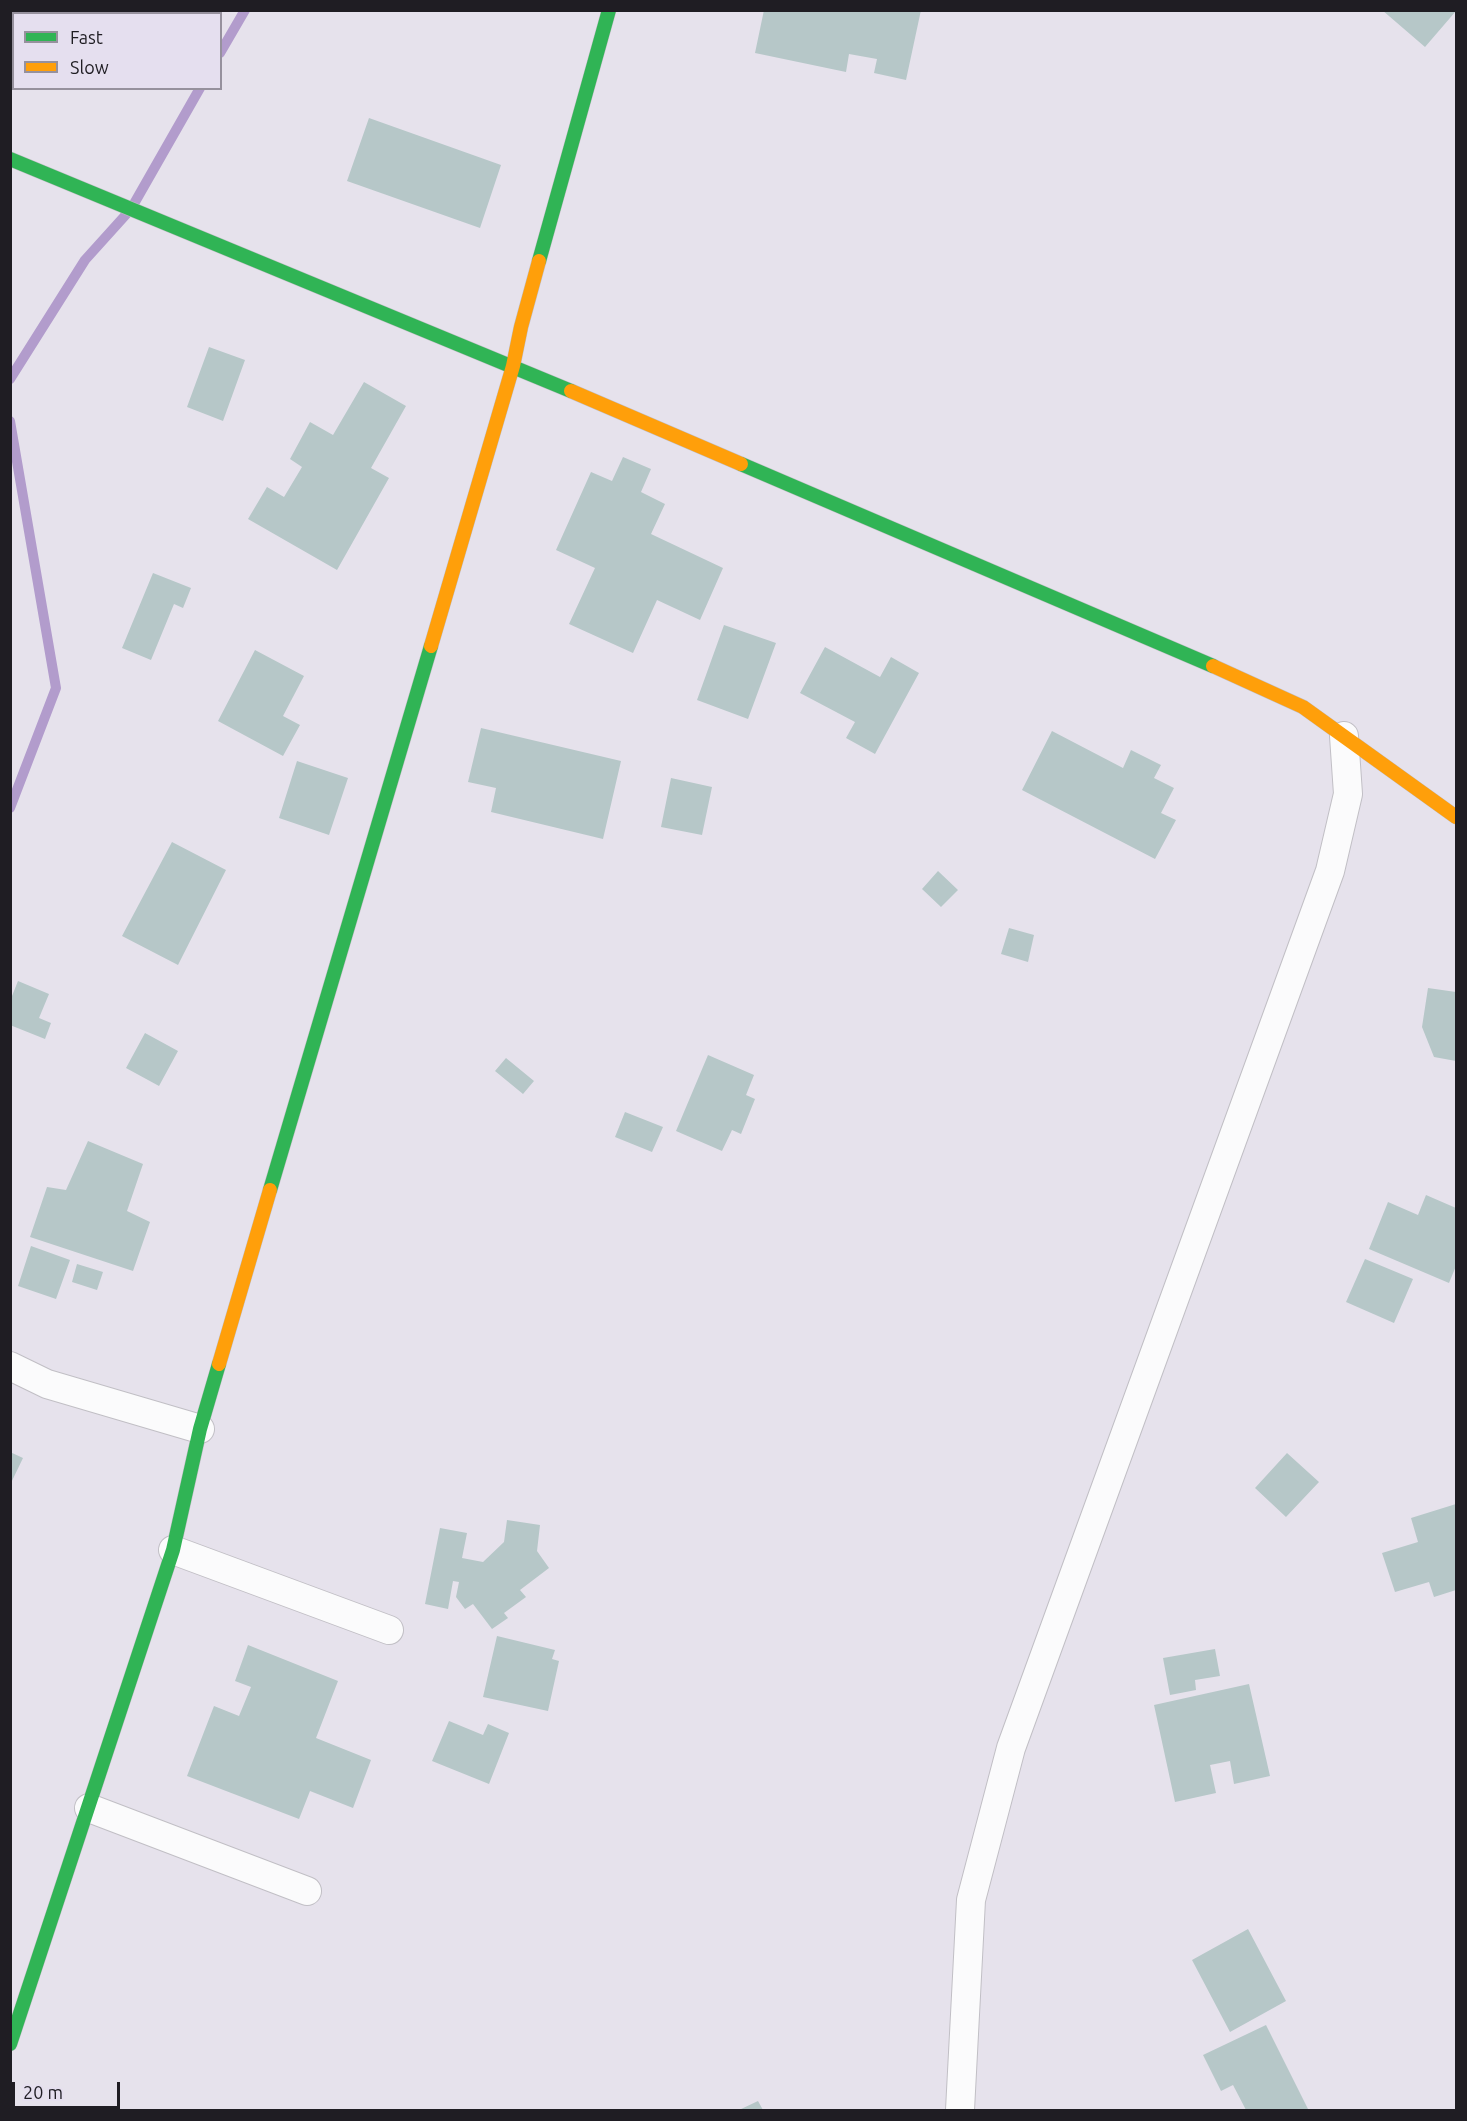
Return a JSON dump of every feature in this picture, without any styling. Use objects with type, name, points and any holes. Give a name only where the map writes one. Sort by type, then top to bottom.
[{"type":"street","points":[[10,2044],[173,1550],[200,1429],[513,366],[521,327],[609,10]]},
{"type":"street","points":[[10,159],[513,366],[1262,687],[1303,707],[1456,818]]},
{"type":"street","points":[[960,2110],[970,1900],[1011,1748],[1330,871],[1347,794],[1344,736]]},
{"type":"street","points":[[10,1366],[46,1384],[200,1429]]},
{"type":"street","points":[[173,1550],[389,1630]]},
{"type":"street","points":[[88,1808],[307,1891]]},
{"type":"building","points":[[764,10],[921,10],[906,80],[874,73],[877,59],[849,54],[846,72],[755,53]]},
{"type":"building","points":[[1382,10],[1456,10],[1456,11],[1425,47]]},
{"type":"building","points":[[369,118],[501,165],[480,228],[347,181]]},
{"type":"building","points":[[209,347],[245,360],[223,421],[187,407]]},
{"type":"building","points":[[364,382],[406,406],[371,468],[389,478],[337,570],[248,519],[267,487],[284,497],[302,467],[290,459],[310,422],[333,435]]},
{"type":"building","points":[[623,457],[651,469],[641,492],[665,504],[651,534],[723,568],[700,620],[657,600],[633,653],[569,624],[595,568],[556,550],[591,472],[612,481]]},
{"type":"building","points":[[153,573],[191,588],[183,608],[174,604],[151,660],[122,648]]},
{"type":"building","points":[[724,625],[776,643],[748,719],[697,700]]},
{"type":"building","points":[[825,647],[880,677],[891,657],[919,673],[875,754],[846,738],[855,722],[800,693]]},
{"type":"building","points":[[255,650],[304,676],[283,716],[300,725],[283,756],[218,721]]},
{"type":"building","points":[[481,728],[621,761],[603,839],[491,812],[496,788],[468,782]]},
{"type":"building","points":[[1052,731],[1123,768],[1131,750],[1161,765],[1154,778],[1174,788],[1161,813],[1176,820],[1155,859],[1022,790]]},
{"type":"building","points":[[297,761],[348,778],[329,835],[279,818]]},
{"type":"building","points":[[671,778],[712,787],[702,835],[661,827]]},
{"type":"building","points":[[172,842],[226,870],[178,965],[122,936]]},
{"type":"building","points":[[938,871],[958,890],[941,907],[922,889]]},
{"type":"building","points":[[1009,928],[1034,935],[1028,962],[1001,954]]},
{"type":"building","points":[[18,981],[49,994],[39,1018],[51,1023],[45,1039],[10,1025],[10,1001]]},
{"type":"building","points":[[1428,988],[1456,992],[1456,1061],[1434,1057],[1422,1027]]},
{"type":"building","points":[[145,1033],[178,1051],[159,1086],[126,1068]]},
{"type":"building","points":[[708,1055],[754,1075],[746,1095],[755,1099],[741,1134],[732,1130],[722,1151],[676,1131]]},
{"type":"building","points":[[506,1058],[534,1081],[523,1094],[495,1071]]},
{"type":"building","points":[[625,1112],[663,1127],[652,1152],[615,1137]]},
{"type":"building","points":[[88,1141],[143,1164],[127,1211],[150,1222],[133,1271],[30,1237],[47,1187],[66,1190]]},
{"type":"building","points":[[1426,1195],[1456,1208],[1456,1266],[1449,1283],[1369,1249],[1388,1202],[1418,1215]]},
{"type":"building","points":[[31,1246],[70,1260],[56,1299],[18,1286]]},
{"type":"building","points":[[1365,1259],[1413,1279],[1394,1323],[1346,1302]]},
{"type":"building","points":[[77,1264],[103,1272],[97,1290],[72,1282]]},
{"type":"building","points":[[10,1452],[23,1458],[10,1485]]},
{"type":"building","points":[[1287,1453],[1319,1482],[1286,1517],[1255,1488]]},
{"type":"building","points":[[1456,1504],[1456,1590],[1434,1597],[1429,1582],[1395,1592],[1382,1553],[1418,1542],[1411,1518]]},
{"type":"building","points":[[507,1520],[540,1525],[537,1551],[549,1568],[520,1590],[526,1597],[504,1613],[508,1618],[492,1629],[473,1604],[465,1609],[456,1597],[459,1582],[453,1581],[448,1609],[425,1604],[440,1528],[467,1533],[462,1558],[483,1562],[504,1542]]},
{"type":"building","points":[[497,1636],[555,1650],[552,1659],[559,1661],[548,1711],[483,1697]]},
{"type":"building","points":[[248,1645],[338,1681],[316,1738],[371,1760],[353,1808],[310,1791],[299,1819],[187,1776],[214,1706],[239,1716],[251,1687],[235,1681]]},
{"type":"building","points":[[1215,1649],[1220,1676],[1195,1680],[1196,1690],[1170,1695],[1163,1658]]},
{"type":"building","points":[[1249,1684],[1270,1776],[1234,1784],[1230,1761],[1210,1765],[1216,1793],[1175,1802],[1154,1705]]},
{"type":"building","points":[[449,1721],[483,1735],[488,1724],[509,1733],[489,1784],[432,1761]]},
{"type":"building","points":[[1248,1929],[1286,2001],[1230,2032],[1192,1960]]},
{"type":"building","points":[[1266,2025],[1308,2109],[1246,2110],[1233,2085],[1221,2091],[1203,2055]]},
{"type":"building","points":[[758,2101],[763,2110],[739,2110]]},
{"type":"waterway","points":[[222,50],[245,10]]},
{"type":"waterway","points":[[10,379],[85,260],[131,209],[199,90]]},
{"type":"waterway","points":[[10,421],[56,688],[10,808]]},
{"type":"traffic: fast","points":[[539,261],[609,10]]},
{"type":"traffic: fast","points":[[10,159],[571,391]]},
{"type":"traffic: fast","points":[[741,464],[1213,666]]},
{"type":"traffic: fast","points":[[270,1190],[431,646]]},
{"type":"traffic: fast","points":[[10,2044],[173,1550],[200,1429],[219,1364]]},
{"type":"traffic: slow","points":[[431,646],[513,366],[539,261]]},
{"type":"traffic: slow","points":[[571,391],[741,464]]},
{"type":"traffic: slow","points":[[1213,666],[1303,707],[1456,817]]},
{"type":"traffic: slow","points":[[219,1364],[270,1190]]}]
